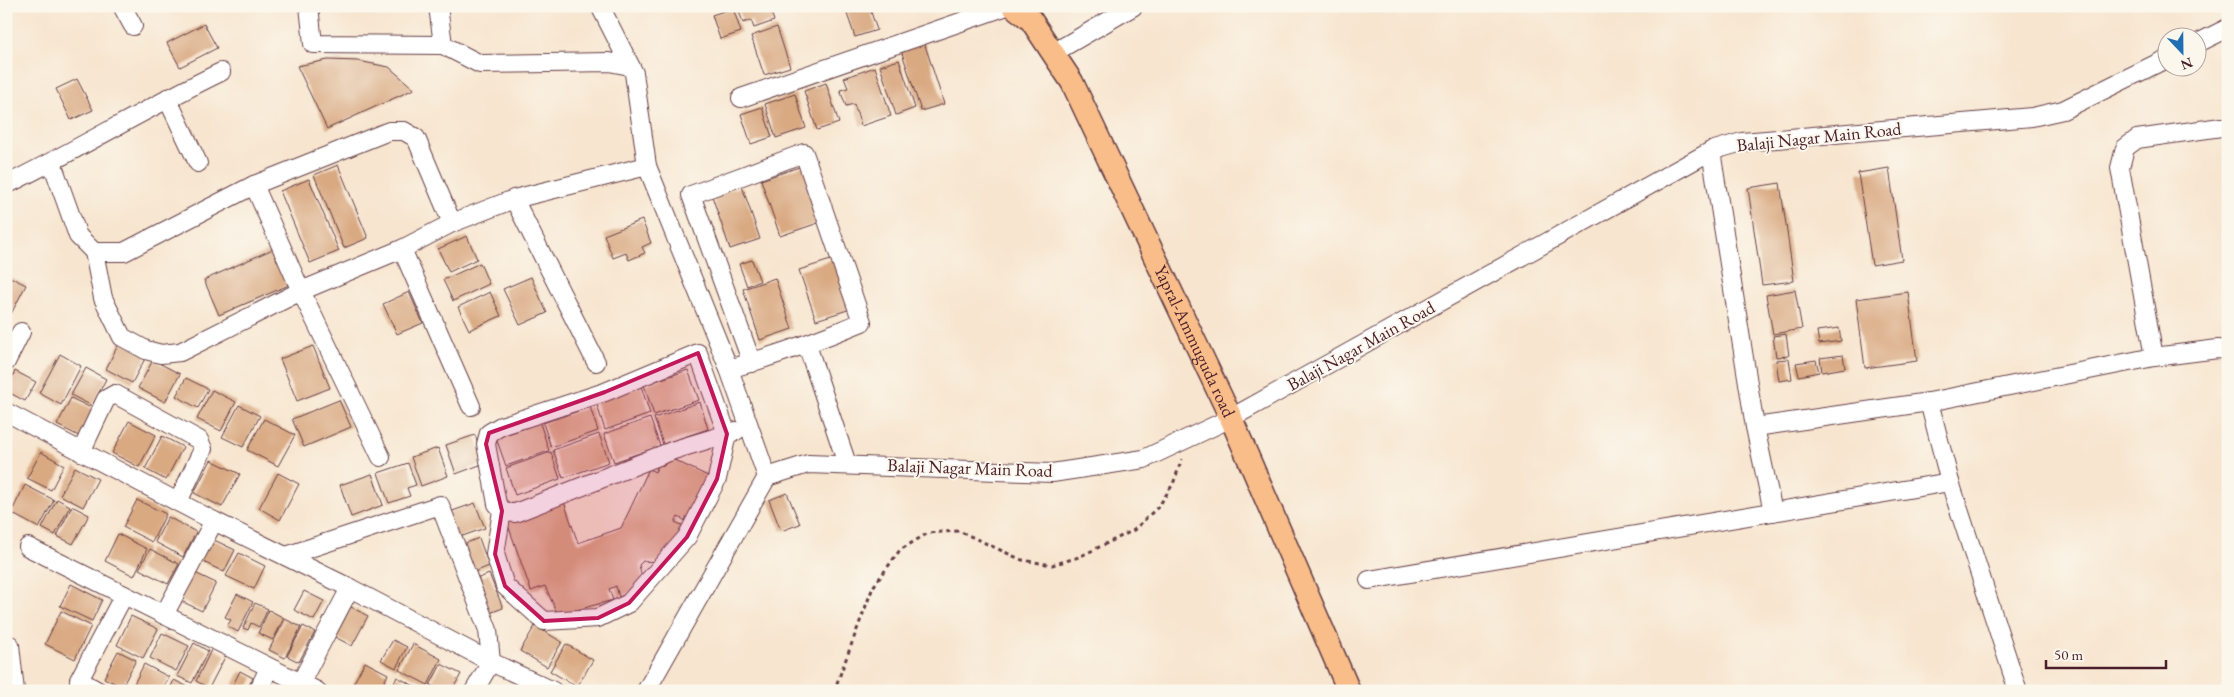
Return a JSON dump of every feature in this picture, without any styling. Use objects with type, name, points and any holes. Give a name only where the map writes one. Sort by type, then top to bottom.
[{"type":"main road","name":"Yapral-Ammuguda road","points":[[1013,6],[1031,20],[1072,82],[1231,418],[1349,691]]},
{"type":"street","points":[[122,6],[133,26]]},
{"type":"street","points":[[309,6],[313,44],[443,45],[480,64],[609,62],[630,66]]},
{"type":"street","points":[[438,6],[443,45]]},
{"type":"street","points":[[600,6],[634,73],[647,166],[729,369],[766,478],[646,691]]},
{"type":"street","points":[[741,98],[1006,6]]},
{"type":"street","points":[[1053,53],[1134,6]]},
{"type":"street","points":[[2206,39],[2228,28]]},
{"type":"street","name":"Balaji Nagar Main Road","points":[[766,478],[808,464],[1052,473],[1144,459],[1231,418],[1711,151],[1742,142],[2032,117],[2063,110],[2156,64]]},
{"type":"street","points":[[6,185],[52,163],[167,98],[222,72]]},
{"type":"street","points":[[167,98],[198,163]]},
{"type":"street","points":[[2154,358],[2120,168],[2125,148],[2137,138],[2221,127]]},
{"type":"street","points":[[94,252],[124,252],[254,185],[389,131],[404,130],[416,138],[452,223]]},
{"type":"street","points":[[1711,151],[1755,427],[1773,512]]},
{"type":"street","points":[[729,369],[752,363],[807,345],[862,322],[804,153],[691,195],[752,363]]},
{"type":"street","points":[[52,163],[78,236],[94,252],[103,298],[122,337],[146,350],[161,354],[180,352],[301,291],[402,249],[452,223],[514,200],[647,166]]},
{"type":"street","points":[[254,185],[301,291],[381,456]]},
{"type":"street","points":[[514,200],[596,362]]},
{"type":"street","points":[[402,249],[471,406]]},
{"type":"street","points":[[6,362],[21,332]]},
{"type":"street","points":[[807,345],[846,464]]},
{"type":"street","points":[[1755,427],[1929,402],[2154,358],[2218,349],[2228,350]]},
{"type":"street","points":[[502,510],[495,554],[505,586],[544,621],[598,618],[630,603],[687,537],[717,478],[727,434],[698,353],[605,392],[501,426],[489,433],[486,444],[497,504],[508,513],[515,513],[674,450],[727,434],[748,426]]},
{"type":"street","points":[[81,452],[106,399],[115,394],[199,440],[203,448],[178,502]]},
{"type":"street","points":[[1929,402],[1950,482],[2018,691]]},
{"type":"street","points":[[6,412],[214,522],[350,588],[491,662],[553,691]]},
{"type":"street","points":[[1369,580],[1950,482]]},
{"type":"street","points":[[286,556],[440,505],[488,630],[491,662],[474,691]]},
{"type":"street","points":[[164,615],[214,522]]},
{"type":"street","points":[[28,547],[317,691]]},
{"type":"street","points":[[301,682],[350,588]]},
{"type":"street","points":[[98,691],[79,680],[124,595]]},
{"type":"street","points":[[6,645],[10,645],[15,691]]},
{"type":"street","points":[[258,691],[270,668]]},
{"type":"path","points":[[834,691],[873,587],[900,550],[928,533],[959,531],[1022,560],[1052,565],[1079,557],[1134,530],[1159,506],[1173,484],[1189,438]]},
{"type":"highlighted area","points":[[698,353],[727,434],[717,479],[687,537],[629,603],[598,618],[544,621],[505,586],[495,554],[502,511],[486,444],[489,433],[605,392]]},
{"type":"building","points":[[746,6],[769,6],[774,21],[754,28],[751,20],[743,23],[739,11],[747,8]]},
{"type":"building","points":[[859,6],[869,6],[877,30],[855,37],[846,11]]},
{"type":"building","points":[[733,8],[741,32],[720,39],[712,15]]},
{"type":"building","points":[[204,24],[217,48],[180,67],[167,43]]},
{"type":"building","points":[[777,27],[790,67],[764,75],[751,36]]},
{"type":"building","points":[[924,42],[944,104],[921,111],[901,50]]},
{"type":"building","points":[[328,60],[358,61],[389,67],[414,89],[327,129],[297,66]]},
{"type":"building","points":[[899,60],[915,108],[896,115],[880,66]]},
{"type":"building","points":[[875,67],[891,116],[861,126],[854,104],[846,106],[840,90],[848,88],[844,78]]},
{"type":"building","points":[[77,79],[93,110],[71,120],[56,89]]},
{"type":"building","points":[[826,83],[839,123],[817,130],[804,91]]},
{"type":"building","points":[[795,94],[806,128],[776,138],[765,104]]},
{"type":"building","points":[[762,107],[772,137],[751,144],[741,114]]},
{"type":"building","points":[[338,165],[368,238],[344,248],[314,175]]},
{"type":"building","points":[[805,165],[824,221],[780,236],[761,180]]},
{"type":"building","points":[[1889,168],[1902,260],[1872,265],[1858,173]]},
{"type":"building","points":[[309,179],[339,251],[310,263],[280,191]]},
{"type":"building","points":[[1780,183],[1794,281],[1762,285],[1748,188]]},
{"type":"building","points":[[742,186],[760,239],[730,249],[712,196]]},
{"type":"building","points":[[642,220],[651,243],[642,247],[645,253],[629,260],[626,253],[613,258],[604,235]]},
{"type":"building","points":[[467,236],[477,259],[449,272],[438,249]]},
{"type":"building","points":[[273,249],[289,285],[219,315],[204,280]]},
{"type":"building","points":[[837,258],[854,308],[816,320],[799,270]]},
{"type":"building","points":[[752,260],[760,281],[747,286],[739,264]]},
{"type":"building","points":[[480,263],[489,284],[453,301],[443,280]]},
{"type":"building","points":[[6,275],[26,285],[11,314],[6,311]]},
{"type":"building","points":[[531,277],[547,313],[520,325],[503,289]]},
{"type":"building","points":[[775,278],[792,329],[760,340],[743,289]]},
{"type":"building","points":[[1795,290],[1802,329],[1773,334],[1766,295]]},
{"type":"building","points":[[409,292],[423,323],[397,334],[383,304]]},
{"type":"building","points":[[490,292],[501,316],[469,330],[458,307]]},
{"type":"building","points":[[1908,292],[1917,361],[1865,368],[1856,299]]},
{"type":"building","points":[[1839,328],[1841,341],[1819,344],[1817,331]]},
{"type":"building","points":[[1786,334],[1789,356],[1776,357],[1773,336]]},
{"type":"building","points":[[120,341],[147,355],[132,383],[106,369]]},
{"type":"building","points":[[313,346],[330,388],[297,401],[280,359]]},
{"type":"building","points":[[60,354],[81,366],[61,405],[39,393]]},
{"type":"building","points":[[1843,355],[1845,368],[1822,372],[1820,358]]},
{"type":"building","points":[[1789,359],[1792,379],[1779,381],[1776,360]]},
{"type":"building","points":[[153,360],[180,374],[165,402],[138,388]]},
{"type":"building","points":[[1816,360],[1819,372],[1799,376],[1796,363]]},
{"type":"building","points":[[86,368],[106,379],[92,406],[71,395]]},
{"type":"building","points":[[688,370],[699,400],[654,415],[644,385]]},
{"type":"building","points":[[15,371],[36,382],[25,401],[6,391]]},
{"type":"building","points":[[186,378],[208,389],[198,408],[176,396]]},
{"type":"building","points":[[641,386],[650,414],[605,430],[596,402]]},
{"type":"building","points":[[212,390],[236,402],[221,431],[197,419]]},
{"type":"building","points":[[71,398],[95,410],[81,437],[57,425]]},
{"type":"building","points":[[339,400],[351,427],[304,447],[292,419]]},
{"type":"building","points":[[700,402],[708,429],[663,444],[654,418]]},
{"type":"building","points":[[239,405],[260,416],[243,447],[222,437]]},
{"type":"building","points":[[590,407],[598,431],[551,447],[543,423]]},
{"type":"building","points":[[650,418],[660,446],[614,462],[604,434]]},
{"type":"building","points":[[264,419],[295,435],[278,466],[247,450]]},
{"type":"building","points":[[129,421],[156,435],[139,467],[112,453]]},
{"type":"building","points":[[540,423],[549,451],[506,466],[496,438]]},
{"type":"building","points":[[599,434],[609,462],[563,478],[553,450]]},
{"type":"building","points":[[475,435],[485,463],[456,474],[446,445]]},
{"type":"building","points":[[162,436],[183,447],[166,480],[145,469]]},
{"type":"building","points":[[438,448],[448,476],[421,486],[411,457]]},
{"type":"building","points":[[41,452],[64,465],[51,490],[27,478]]},
{"type":"building","points":[[551,452],[560,479],[515,495],[506,468]]},
{"type":"building","points":[[668,457],[712,478],[690,523],[678,517],[675,522],[688,528],[658,562],[643,561],[639,565],[644,586],[619,597],[616,586],[609,589],[613,600],[558,615],[545,586],[531,591],[506,519],[563,499],[578,543],[621,528],[649,469],[655,472],[659,464],[664,466]]},
{"type":"building","points":[[211,460],[240,474],[222,507],[194,493]]},
{"type":"building","points":[[408,463],[416,485],[407,488],[410,496],[389,503],[378,473]]},
{"type":"building","points":[[75,467],[98,479],[83,507],[60,495]]},
{"type":"building","points":[[278,473],[299,484],[280,520],[259,508]]},
{"type":"building","points":[[372,474],[383,505],[351,517],[340,485]]},
{"type":"building","points":[[25,485],[54,500],[39,528],[11,513]]},
{"type":"building","points":[[787,493],[800,524],[781,531],[769,500]]},
{"type":"building","points":[[57,499],[70,506],[55,535],[42,528]]},
{"type":"building","points":[[137,500],[166,514],[152,542],[123,527]]},
{"type":"building","points":[[475,503],[485,528],[457,538],[447,513]]},
{"type":"building","points":[[72,506],[89,515],[73,544],[57,536]]},
{"type":"building","points":[[168,517],[196,532],[183,557],[155,542]]},
{"type":"building","points":[[118,534],[147,549],[134,576],[105,561]]},
{"type":"building","points":[[210,538],[235,550],[224,572],[199,560]]},
{"type":"building","points":[[479,538],[489,566],[472,573],[461,545]]},
{"type":"building","points":[[150,549],[179,564],[168,584],[139,569]]},
{"type":"building","points":[[239,553],[265,566],[254,589],[226,576]]},
{"type":"building","points":[[193,572],[216,583],[202,611],[179,600]]},
{"type":"building","points":[[489,574],[503,608],[487,614],[474,580]]},
{"type":"building","points":[[71,584],[102,600],[92,621],[60,606]]},
{"type":"building","points":[[304,591],[324,601],[314,620],[294,610]]},
{"type":"building","points":[[237,594],[253,602],[238,632],[227,626],[231,620],[225,617]]},
{"type":"building","points":[[255,603],[268,609],[259,627],[251,623],[248,630],[243,628]]},
{"type":"building","points":[[351,607],[368,616],[352,646],[335,637]]},
{"type":"building","points":[[269,610],[284,618],[273,640],[258,633]]},
{"type":"building","points":[[61,611],[91,626],[75,659],[45,644]]},
{"type":"building","points":[[131,616],[158,629],[143,658],[117,645]]},
{"type":"building","points":[[285,619],[301,627],[285,658],[269,650]]},
{"type":"building","points":[[303,626],[315,632],[299,662],[287,656]]},
{"type":"building","points":[[535,626],[562,642],[547,667],[520,651]]},
{"type":"building","points":[[162,633],[189,646],[176,671],[150,658]]},
{"type":"building","points":[[393,640],[407,647],[396,668],[381,660]]},
{"type":"building","points":[[194,643],[208,651],[192,683],[177,676]]},
{"type":"building","points":[[413,644],[441,659],[428,685],[399,670]]},
{"type":"building","points":[[566,644],[593,660],[577,687],[550,671]]},
{"type":"building","points":[[212,648],[226,655],[209,688],[196,681]]},
{"type":"building","points":[[118,651],[136,660],[122,687],[104,678]]},
{"type":"building","points":[[365,662],[388,674],[380,691],[367,691],[353,684]]},
{"type":"building","points":[[144,664],[169,677],[162,691],[138,691],[132,688]]},
{"type":"building","points":[[441,664],[461,674],[452,691],[440,691],[430,685]]},
{"type":"building","points":[[240,671],[253,678],[246,691],[230,691]]},
{"type":"building","points":[[397,677],[424,691],[390,691]]},
{"type":"building","points":[[174,680],[196,691],[169,691]]}]
